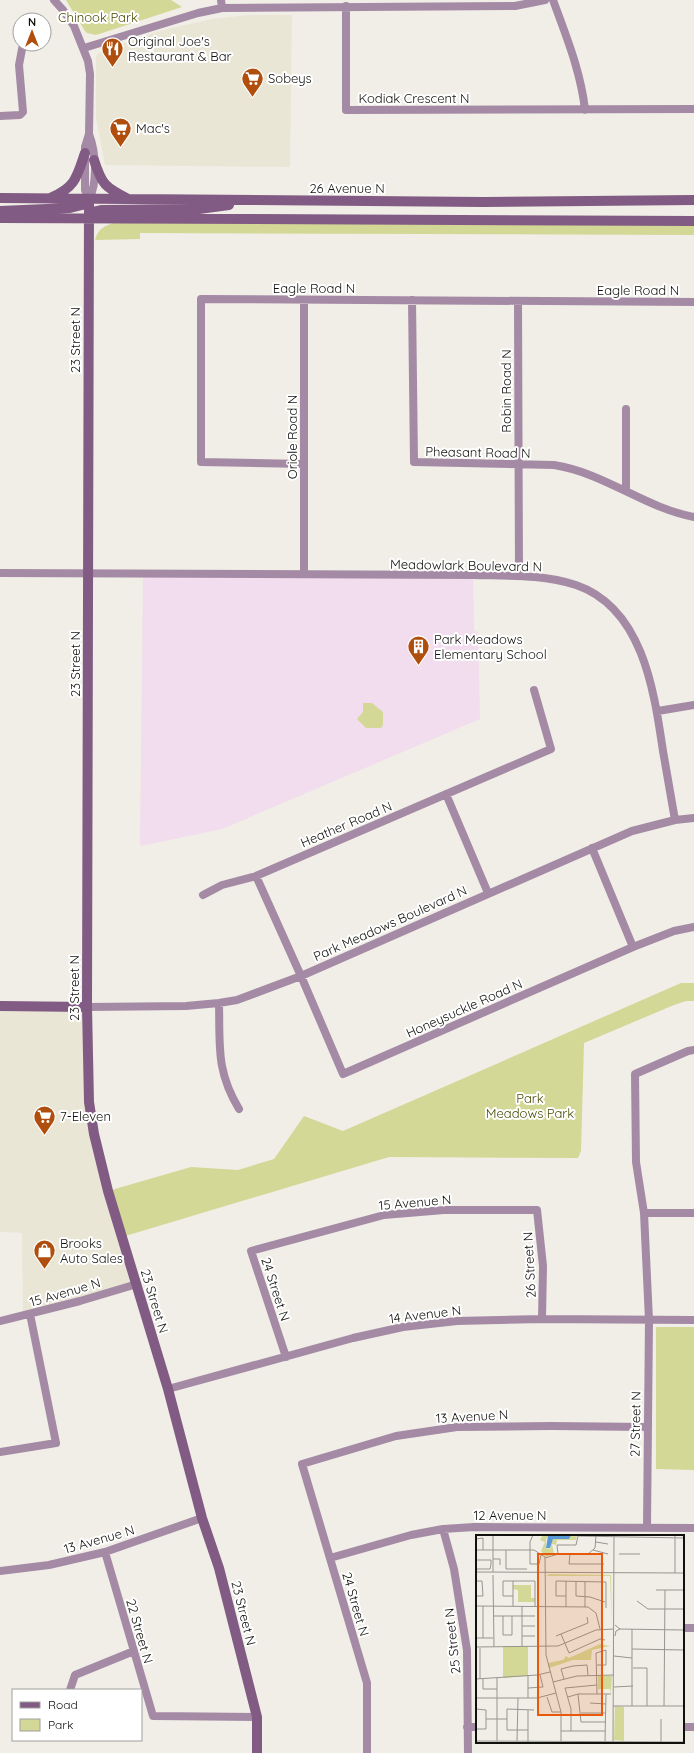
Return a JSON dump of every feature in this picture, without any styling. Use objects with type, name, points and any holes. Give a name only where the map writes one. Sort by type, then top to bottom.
[{"type":"main road","points":[[49,199],[64,192],[71,186],[78,173],[85,152]]},
{"type":"main road","points":[[94,160],[99,174],[106,186],[130,200]]},
{"type":"main road","name":"26 Avenue N","points":[[0,198],[89,200],[491,202],[694,200]]},
{"type":"main road","points":[[0,211],[70,208],[82,205],[89,200]]},
{"type":"main road","name":"23 Street N","points":[[89,200],[87,1007],[90,1102],[94,1134],[108,1191],[168,1389],[202,1518],[219,1568],[257,1717],[256,1753]]},
{"type":"main road","points":[[88,218],[93,212],[102,210],[199,209],[219,207],[244,201]]},
{"type":"main road","points":[[647,221],[694,217]]},
{"type":"main road","points":[[0,218],[694,221]]},
{"type":"main road","points":[[0,1006],[87,1007]]},
{"type":"street","name":"23 Street N","points":[[54,0],[69,17],[84,48],[90,74],[89,134],[85,147],[85,190],[89,200]]},
{"type":"street","points":[[84,48],[198,13],[222,4],[515,6],[545,0]]},
{"type":"street","points":[[553,0],[577,68],[583,89],[585,110]]},
{"type":"street","name":"Kodiak Crescent N","points":[[346,6],[346,110],[694,109]]},
{"type":"street","points":[[0,116],[20,115],[23,112],[19,65],[21,52]]},
{"type":"street","name":"23 Street N","points":[[89,134],[94,147],[93,190],[89,200]]},
{"type":"street","name":"Eagle Road N","points":[[304,464],[201,462],[201,299],[694,302]]},
{"type":"street","name":"Oriole Road N","points":[[304,300],[304,574]]},
{"type":"street","name":"Pheasant Road N","points":[[412,300],[414,462],[554,465],[567,467],[598,478],[654,504],[682,515],[694,517]]},
{"type":"street","name":"Robin Road N","points":[[518,301],[519,576]]},
{"type":"street","points":[[626,409],[626,490]]},
{"type":"street","name":"Meadowlark Boulevard N","points":[[0,573],[519,576],[547,578],[570,583],[591,592],[606,602],[623,620],[636,642],[658,711],[675,820]]},
{"type":"street","name":"Heather Road N","points":[[203,895],[222,885],[256,876],[551,749],[534,690]]},
{"type":"street","points":[[658,711],[694,705]]},
{"type":"street","points":[[446,794],[488,893]]},
{"type":"street","name":"Park Meadows Boulevard N","points":[[87,1007],[180,1006],[237,1000],[301,976],[632,831],[675,820],[694,818]]},
{"type":"street","points":[[592,848],[633,947]]},
{"type":"street","points":[[256,876],[301,976]]},
{"type":"street","name":"Honeysuckle Road N","points":[[301,976],[344,1074],[633,947],[674,930],[694,927]]},
{"type":"street","points":[[219,1003],[222,1072],[228,1090],[239,1109]]},
{"type":"street","name":"27 Street N","points":[[646,1527],[649,1320],[644,1213],[636,1161],[635,1074],[688,1051],[694,1050]]},
{"type":"street","name":"15 Avenue N","points":[[251,1251],[384,1215],[444,1210],[537,1210]]},
{"type":"street","name":"26 Street N","points":[[537,1210],[543,1266],[542,1319]]},
{"type":"street","points":[[644,1213],[694,1213]]},
{"type":"street","name":"24 Street N","points":[[251,1251],[286,1357]]},
{"type":"street","name":"15 Avenue N","points":[[0,1321],[137,1284]]},
{"type":"street","points":[[0,1452],[56,1444],[30,1314]]},
{"type":"street","name":"14 Avenue N","points":[[168,1389],[353,1338],[403,1327],[457,1321],[542,1319],[694,1320]]},
{"type":"street","name":"13 Avenue N","points":[[302,1464],[396,1436],[456,1427],[647,1427]]},
{"type":"street","name":"24 Street N","points":[[302,1464],[367,1683],[367,1753]]},
{"type":"street","name":"13 Avenue N","points":[[0,1571],[49,1565],[105,1552],[202,1518]]},
{"type":"street","name":"12 Avenue N","points":[[330,1558],[411,1535],[443,1529],[482,1527],[694,1528]]},
{"type":"street","name":"25 Street N","points":[[443,1529],[454,1569],[467,1650],[468,1753]]},
{"type":"street","name":"22 Street N","points":[[105,1552],[153,1716],[257,1717]]},
{"type":"street","points":[[70,1689],[75,1675],[134,1651]]},
{"type":"street","points":[[467,1726],[476,1726]]},
{"type":"shaded area","points":[[247,15],[292,15],[290,167],[105,165],[96,118],[97,54],[163,30],[212,19]]},
{"type":"shaded area","points":[[143,575],[473,575],[474,631],[478,632],[480,719],[222,829],[140,846]]},
{"type":"shaded area","points":[[0,1006],[87,1007],[89,1102],[137,1284],[23,1316],[22,1233],[0,1232]]},
{"type":"green space","name":"Chinook Park","points":[[66,0],[171,0],[182,7],[96,35],[85,31]]},
{"type":"green space","points":[[116,222],[694,223],[694,235],[140,233],[140,239],[95,240],[100,230],[105,226]]},
{"type":"green space","points":[[363,703],[372,703],[383,712],[383,725],[381,728],[366,728],[357,719],[363,712]]},
{"type":"green space","name":"Park Meadows Park","points":[[681,983],[694,983],[694,1001],[686,1001],[674,1005],[584,1043],[581,1151],[578,1158],[389,1157],[122,1237],[108,1191],[191,1167],[238,1170],[274,1159],[304,1116],[343,1131]]},
{"type":"green space","points":[[656,1327],[694,1327],[694,1470],[656,1469]]},
{"type":"place","name":"Original Joe's Restaurant & Bar","points":[[112,68]]},
{"type":"place","name":"Sobeys","points":[[253,98]]},
{"type":"place","name":"Mac's","points":[[120,148]]},
{"type":"place","name":"Park Meadows Elementary School","points":[[418,666]]},
{"type":"place","name":"7-Eleven","points":[[44,1136]]},
{"type":"place","name":"Brooks Auto Sales","points":[[45,1270]]}]
